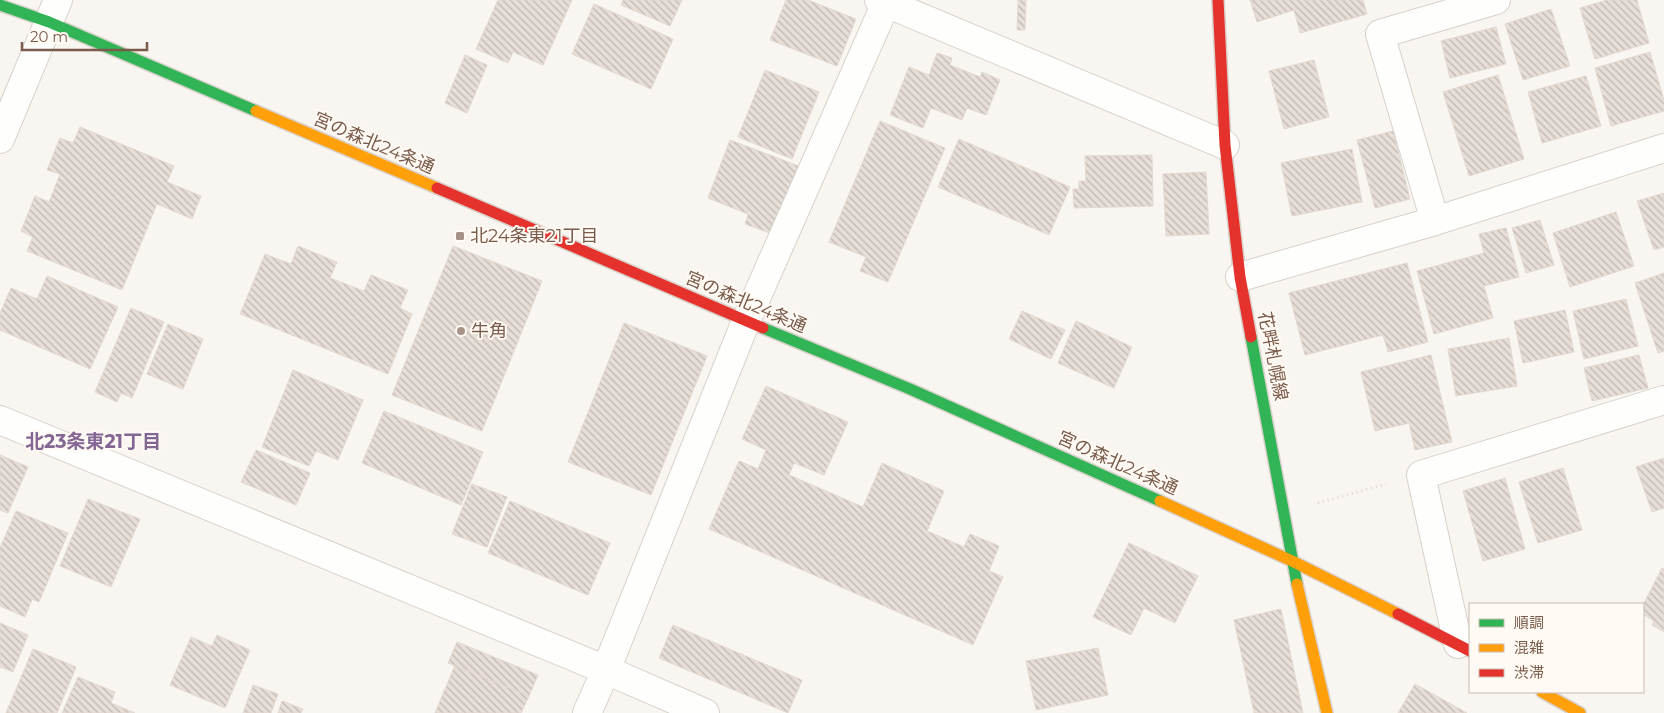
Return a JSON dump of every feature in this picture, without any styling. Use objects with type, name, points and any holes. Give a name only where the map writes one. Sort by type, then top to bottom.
[{"type":"street","name":"花畔札幌線","points":[[1218,0],[1225,145],[1240,277],[1292,560],[1327,713]]},
{"type":"street","points":[[1435,221],[1380,34],[1496,0]]},
{"type":"street","points":[[587,713],[746,321],[884,1],[1225,145]]},
{"type":"street","name":"宮の森北24条通","points":[[0,5],[54,11],[746,321],[910,389],[1292,560],[1464,648]]},
{"type":"street","points":[[0,139],[54,11]]},
{"type":"street","points":[[1240,277],[1435,221],[1664,148]]},
{"type":"street","points":[[1464,648],[1421,475],[1664,400]]},
{"type":"street","points":[[0,420],[606,670],[705,713]]},
{"type":"street","points":[[1544,693],[1580,713]]},
{"type":"path","points":[[1310,505],[1421,475]]},
{"type":"building","points":[[498,0],[572,0],[543,65],[513,52],[508,63],[476,49]]},
{"type":"building","points":[[623,0],[682,0],[670,26],[621,5]]},
{"type":"building","points":[[786,0],[808,0],[856,19],[837,66],[770,40]]},
{"type":"building","points":[[1018,0],[1026,0],[1025,30],[1017,30]]},
{"type":"building","points":[[1250,0],[1363,0],[1367,14],[1300,33],[1294,10],[1257,22]]},
{"type":"building","points":[[1607,0],[1637,0],[1649,43],[1595,59],[1580,8]]},
{"type":"building","points":[[594,4],[673,39],[651,89],[572,54]]},
{"type":"building","points":[[1551,9],[1570,66],[1523,80],[1505,24]]},
{"type":"building","points":[[1496,27],[1506,64],[1450,78],[1441,41]]},
{"type":"building","points":[[1650,52],[1664,100],[1664,111],[1611,126],[1595,68]]},
{"type":"building","points":[[937,53],[952,58],[950,65],[980,77],[982,72],[1000,80],[986,115],[967,108],[962,120],[931,108],[923,128],[890,115],[909,67],[929,75]]},
{"type":"building","points":[[465,55],[487,65],[467,113],[445,103]]},
{"type":"building","points":[[1314,60],[1329,117],[1284,129],[1269,71]]},
{"type":"building","points":[[765,70],[819,92],[792,159],[738,137]]},
{"type":"building","points":[[1498,75],[1524,159],[1469,176],[1443,92]]},
{"type":"building","points":[[1586,76],[1601,126],[1542,143],[1528,92]]},
{"type":"building","points":[[880,121],[945,148],[888,282],[860,271],[866,257],[829,242]]},
{"type":"building","points":[[80,127],[174,166],[167,182],[201,196],[192,219],[157,204],[122,290],[27,251],[33,237],[21,231],[35,196],[49,202],[60,174],[47,170],[60,138],[73,143]]},
{"type":"building","points":[[1393,131],[1410,199],[1375,208],[1357,140]]},
{"type":"building","points":[[959,139],[1070,187],[1049,235],[938,187]]},
{"type":"building","points":[[730,140],[804,168],[778,236],[745,224],[748,214],[708,198]]},
{"type":"building","points":[[1352,149],[1362,202],[1292,216],[1281,163]]},
{"type":"building","points":[[1152,155],[1153,206],[1074,208],[1073,189],[1079,189],[1079,181],[1086,181],[1085,156]]},
{"type":"building","points":[[1206,172],[1209,234],[1166,236],[1163,174]]},
{"type":"building","points":[[1664,193],[1664,247],[1654,250],[1637,201]]},
{"type":"building","points":[[1616,212],[1634,266],[1570,287],[1553,233]]},
{"type":"building","points":[[1540,220],[1554,265],[1526,273],[1512,228]]},
{"type":"building","points":[[1506,228],[1519,277],[1484,286],[1493,318],[1434,334],[1417,271],[1484,253],[1479,234]]},
{"type":"building","points":[[298,246],[337,262],[330,278],[364,291],[371,275],[408,290],[400,308],[412,314],[388,374],[240,314],[265,254],[291,264]]},
{"type":"building","points":[[453,246],[542,281],[482,431],[392,395]]},
{"type":"building","points":[[1407,263],[1428,342],[1388,352],[1383,335],[1305,355],[1289,293]]},
{"type":"building","points":[[1664,273],[1664,351],[1658,353],[1635,283]]},
{"type":"building","points":[[47,276],[118,307],[90,369],[0,330],[0,313],[11,288],[37,299]]},
{"type":"building","points":[[1626,299],[1638,346],[1584,359],[1573,311]]},
{"type":"building","points":[[131,308],[164,322],[132,398],[121,393],[117,402],[95,392]]},
{"type":"building","points":[[1565,310],[1574,352],[1523,363],[1514,321]]},
{"type":"building","points":[[1022,311],[1065,330],[1051,359],[1009,339]]},
{"type":"building","points":[[1076,321],[1132,347],[1114,388],[1058,363]]},
{"type":"building","points":[[624,323],[707,356],[651,495],[568,462]]},
{"type":"building","points":[[168,324],[203,339],[183,389],[147,374]]},
{"type":"building","points":[[1509,338],[1517,386],[1456,396],[1448,349]]},
{"type":"building","points":[[1431,355],[1452,442],[1415,450],[1409,423],[1375,431],[1361,372]]},
{"type":"building","points":[[1639,355],[1648,388],[1592,401],[1584,368]]},
{"type":"building","points":[[293,370],[363,400],[338,460],[316,451],[309,466],[262,447]]},
{"type":"building","points":[[766,386],[848,422],[824,475],[794,463],[789,475],[863,507],[882,463],[944,491],[927,531],[964,547],[970,534],[999,546],[989,571],[1003,577],[973,645],[709,529],[739,461],[758,469],[766,450],[742,439]]},
{"type":"building","points":[[384,411],[483,452],[461,505],[362,463]]},
{"type":"building","points":[[256,450],[310,473],[296,505],[241,482]]},
{"type":"building","points":[[0,455],[28,467],[8,513],[0,510]]},
{"type":"building","points":[[1664,458],[1664,508],[1652,512],[1636,467]]},
{"type":"building","points":[[1563,468],[1582,530],[1538,543],[1519,482]]},
{"type":"building","points":[[1505,478],[1525,549],[1483,561],[1463,491]]},
{"type":"building","points":[[472,484],[507,497],[487,547],[452,534]]},
{"type":"building","points":[[88,499],[140,519],[111,587],[60,566]]},
{"type":"building","points":[[510,501],[610,543],[588,595],[488,553]]},
{"type":"building","points":[[16,511],[68,533],[39,602],[32,599],[25,617],[0,606],[0,548]]},
{"type":"building","points":[[1129,543],[1198,576],[1175,623],[1144,608],[1131,635],[1093,617]]},
{"type":"building","points":[[1662,568],[1664,569],[1664,632],[1652,625],[1654,621],[1644,615],[1644,603]]},
{"type":"building","points":[[1281,609],[1303,713],[1254,713],[1234,620]]},
{"type":"building","points":[[0,623],[28,635],[13,672],[0,667]]},
{"type":"building","points":[[673,625],[802,680],[788,713],[659,658]]},
{"type":"building","points":[[217,635],[250,650],[225,708],[170,685],[191,637],[212,646]]},
{"type":"building","points":[[457,642],[538,675],[529,696],[448,663]]},
{"type":"building","points":[[1098,648],[1108,695],[1036,710],[1026,661]]},
{"type":"building","points":[[33,649],[76,667],[57,713],[6,713]]},
{"type":"building","points":[[455,665],[529,696],[521,713],[435,713]]},
{"type":"building","points":[[78,677],[115,692],[111,703],[135,713],[62,713]]},
{"type":"building","points":[[1415,684],[1467,713],[1398,713]]},
{"type":"building","points":[[253,685],[278,694],[271,713],[243,713]]},
{"type":"building","points":[[282,701],[303,709],[301,713],[278,713]]},
{"type":"traffic: fast","points":[[0,5],[49,22],[256,111]]},
{"type":"traffic: fast","points":[[763,328],[910,389],[1160,501]]},
{"type":"traffic: fast","points":[[1251,337],[1297,584]]},
{"type":"traffic: slow","points":[[256,111],[437,188]]},
{"type":"traffic: slow","points":[[1160,501],[1292,561],[1398,614]]},
{"type":"traffic: slow","points":[[1297,584],[1327,713]]},
{"type":"traffic: slow","points":[[1544,693],[1580,713]]},
{"type":"traffic: jam","points":[[1218,0],[1225,145],[1240,277],[1251,337]]},
{"type":"traffic: jam","points":[[437,188],[763,328]]},
{"type":"traffic: jam","points":[[1398,614],[1469,650]]},
{"type":"place","name":"北24条東21丁目","points":[[460,236]]},
{"type":"place","name":"牛角","points":[[461,331]]},
{"type":"district","name":"北23条東21丁目","points":[[93,441]]}]
